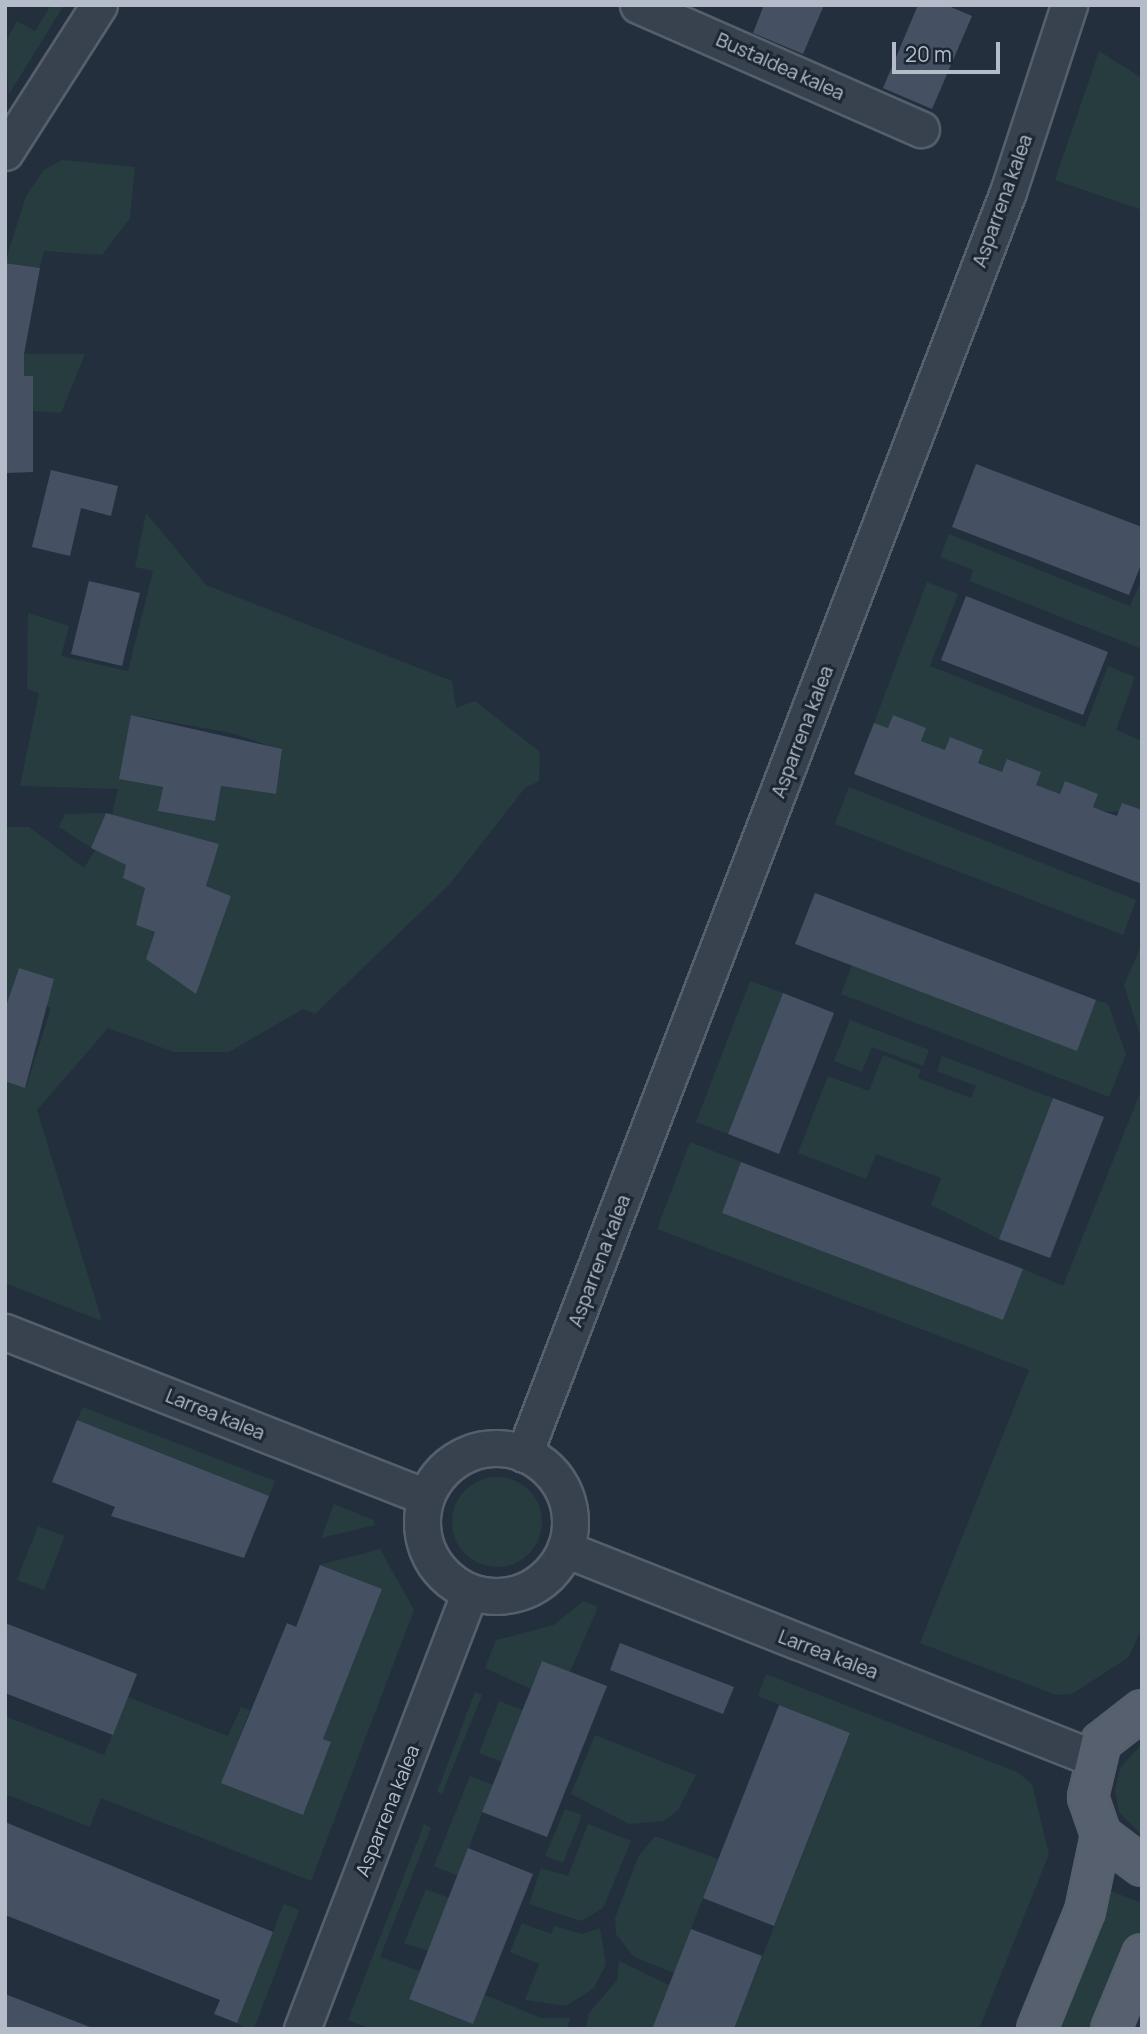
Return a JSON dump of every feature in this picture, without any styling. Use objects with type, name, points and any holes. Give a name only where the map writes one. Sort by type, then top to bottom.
[{"type":"main road","points":[[1037,2029],[1085,1911],[1101,1835],[1088,1797],[1093,1758],[1113,1728],[1142,1710]]},
{"type":"main road","points":[[1101,1835],[1142,1866]]},
{"type":"main road","points":[[1111,2029],[1142,1954]]},
{"type":"street","points":[[5,152],[99,5]]},
{"type":"street","name":"Bustaldea kalea","points":[[638,5],[921,129]]},
{"type":"street","name":"Asparrena kalea","points":[[524,1454],[1008,192],[1069,5]]},
{"type":"street","name":"Larrea kalea","points":[[5,1332],[425,1497]]},
{"type":"street","points":[[494,1448],[524,1454],[544,1465],[568,1504],[565,1549],[545,1577],[516,1594],[470,1592],[450,1581],[423,1543],[425,1497],[441,1472],[465,1454],[494,1448]]},
{"type":"street","name":"Larrea kalea","points":[[565,1549],[1093,1758]]},
{"type":"street","name":"Asparrena kalea","points":[[302,2029],[470,1592]]},
{"type":"green space","points":[[51,5],[64,5],[9,94],[5,43],[17,21],[35,31]]},
{"type":"green space","points":[[1099,51],[1142,78],[1142,210],[1055,180]]},
{"type":"green space","points":[[62,160],[135,167],[130,218],[102,255],[44,251],[40,268],[5,263],[26,196],[44,170]]},
{"type":"green space","points":[[24,354],[85,354],[61,413],[33,411],[33,377],[24,376]]},
{"type":"green space","points":[[146,513],[206,585],[452,681],[456,708],[475,701],[540,752],[539,781],[525,788],[449,885],[315,1014],[303,1009],[229,1052],[174,1052],[108,1028],[37,1110],[102,1321],[5,1283],[5,1081],[26,1087],[51,1008],[45,1005],[54,979],[19,968],[5,1009],[5,837],[8,827],[29,827],[84,868],[95,850],[126,865],[124,878],[145,888],[136,925],[155,932],[147,959],[196,993],[231,896],[206,886],[219,844],[112,815],[118,789],[20,786],[39,693],[27,689],[28,613],[69,626],[61,656],[128,671],[153,571],[135,567]],"holes":[[[132,715],[231,733],[282,750],[276,794],[221,786],[215,821],[159,811],[163,787],[120,779]]]},
{"type":"green space","points":[[949,534],[1130,606],[1142,579],[1142,649],[970,581],[973,570],[940,557]]},
{"type":"green space","points":[[927,582],[958,594],[930,666],[1085,727],[1108,666],[1135,677],[1116,730],[1142,741],[1142,810],[1105,812],[1093,807],[1097,794],[1065,781],[1060,794],[1036,785],[1040,772],[1008,759],[1002,772],[921,741],[925,728],[893,715],[888,728],[874,723]]},
{"type":"green space","points":[[849,787],[1136,900],[1123,935],[835,824]]},
{"type":"green space","points":[[106,813],[91,848],[59,827],[65,814]]},
{"type":"green space","points":[[1142,944],[1142,1041],[1124,985]]},
{"type":"green space","points":[[852,965],[1077,1050],[1096,1000],[1108,1004],[1126,1054],[1109,1097],[841,994]]},
{"type":"green space","points":[[750,981],[783,993],[728,1134],[696,1122]]},
{"type":"green space","points":[[850,1020],[929,1050],[923,1066],[872,1047],[862,1072],[834,1061]]},
{"type":"green space","points":[[883,1055],[921,1070],[918,1078],[971,1098],[976,1086],[937,1071],[942,1056],[1053,1098],[999,1239],[931,1205],[941,1178],[876,1154],[866,1179],[798,1153],[828,1076],[869,1091]]},
{"type":"green space","points":[[1142,1088],[1142,1627],[1129,1657],[1072,1694],[1056,1695],[920,1643],[1029,1370],[657,1229],[690,1142],[741,1162],[722,1213],[1003,1320],[1023,1269],[1063,1286]]},
{"type":"green space","points":[[83,1407],[275,1481],[269,1496],[77,1420]]},
{"type":"green space","points":[[497,1477],[514,1480],[529,1490],[539,1505],[542,1522],[539,1539],[529,1554],[514,1564],[497,1567],[480,1564],[465,1554],[455,1539],[452,1522],[455,1505],[465,1490],[480,1480]]},
{"type":"green space","points":[[334,1504],[373,1520],[375,1525],[321,1538]]},
{"type":"green space","points":[[38,1526],[65,1536],[44,1590],[17,1580]]},
{"type":"green space","points":[[380,1549],[414,1610],[311,1881],[101,1798],[90,1827],[5,1794],[5,1716],[104,1755],[128,1697],[228,1736],[241,1707],[250,1710],[222,1783],[302,1814],[331,1743],[323,1739],[381,1589],[320,1565]]},
{"type":"green space","points":[[583,1601],[598,1607],[570,1672],[542,1661],[531,1689],[485,1668],[496,1640],[554,1625]]},
{"type":"green space","points":[[766,1674],[1017,1772],[1032,1784],[1049,1854],[979,2029],[734,2029],[850,1734],[758,1696]]},
{"type":"green space","points":[[475,1692],[482,1695],[442,1794],[437,1792]]},
{"type":"green space","points":[[499,1701],[523,1710],[502,1762],[479,1753]]},
{"type":"green space","points":[[595,1735],[696,1775],[678,1810],[664,1821],[629,1824],[571,1794]]},
{"type":"green space","points":[[1142,1744],[1142,1836],[1119,1812],[1115,1790],[1120,1768]]},
{"type":"green space","points":[[470,1776],[493,1785],[458,1876],[434,1866]]},
{"type":"green space","points":[[565,1809],[582,1815],[563,1863],[545,1856]]},
{"type":"green space","points":[[424,1824],[431,1828],[380,1957],[420,1971],[409,1999],[473,2024],[485,1995],[541,2018],[570,2018],[567,2029],[372,2029],[348,2020]]},
{"type":"green space","points":[[588,1824],[631,1841],[603,1908],[581,1921],[529,1904],[541,1868],[568,1876]]},
{"type":"green space","points":[[655,1836],[718,1859],[674,1973],[634,1957],[616,1934],[615,1918],[638,1857]]},
{"type":"green space","points":[[426,1889],[449,1898],[428,1951],[404,1943]]},
{"type":"green space","points":[[1105,1889],[1142,1903],[1142,1926],[1100,2029],[1048,2029]]},
{"type":"green space","points":[[284,1904],[299,1910],[254,2029],[247,2029],[237,2023]]},
{"type":"green space","points":[[522,1923],[551,1934],[554,1926],[582,1934],[600,1928],[606,1964],[594,1988],[566,2006],[525,2000],[539,1964],[510,1952]]},
{"type":"green space","points":[[619,1961],[669,1985],[652,2029],[585,2029],[589,2013],[617,1980]]},
{"type":"building","points":[[764,5],[824,5],[803,54],[753,33]]},
{"type":"building","points":[[918,5],[946,5],[972,16],[932,109],[883,88]]},
{"type":"building","points":[[5,263],[40,268],[24,354],[24,376],[33,376],[33,472],[5,473]]},
{"type":"building","points":[[976,464],[1142,527],[1142,562],[1129,595],[952,527]]},
{"type":"building","points":[[51,470],[118,486],[111,516],[81,508],[70,556],[32,547]]},
{"type":"building","points":[[89,581],[140,593],[122,666],[71,654]]},
{"type":"building","points":[[966,596],[1108,652],[1083,715],[941,660]]},
{"type":"building","points":[[131,715],[282,749],[276,794],[221,786],[215,821],[158,811],[163,787],[119,779]]},
{"type":"building","points":[[893,715],[926,728],[921,741],[945,750],[950,737],[983,750],[978,763],[1002,772],[1007,759],[1041,772],[1036,785],[1060,794],[1065,781],[1098,794],[1093,807],[1105,812],[1117,816],[1122,803],[1142,810],[1142,884],[854,774],[874,723],[888,728]]},
{"type":"building","points":[[106,813],[219,844],[206,886],[231,896],[196,994],[146,959],[155,932],[136,925],[145,888],[123,878],[126,865],[91,848]]},
{"type":"building","points":[[815,893],[1096,1000],[1077,1051],[795,944]]},
{"type":"building","points":[[19,968],[54,979],[25,1088],[5,1081],[5,1009]]},
{"type":"building","points":[[783,993],[834,1013],[779,1154],[728,1134]]},
{"type":"building","points":[[1053,1098],[1104,1117],[1050,1258],[999,1239]]},
{"type":"building","points":[[741,1162],[1023,1269],[1003,1320],[722,1213]]},
{"type":"building","points":[[77,1420],[269,1496],[244,1558],[111,1516],[115,1507],[52,1482]]},
{"type":"building","points":[[320,1565],[382,1589],[323,1739],[331,1742],[303,1815],[221,1783],[287,1623],[296,1627]]},
{"type":"building","points":[[5,1623],[137,1674],[113,1735],[5,1693]]},
{"type":"building","points":[[620,1643],[734,1687],[723,1714],[610,1670]]},
{"type":"building","points":[[542,1661],[607,1686],[547,1837],[482,1812]]},
{"type":"building","points":[[779,1705],[850,1733],[774,1926],[703,1898]]},
{"type":"building","points":[[5,1822],[273,1932],[237,2023],[214,2014],[220,2000],[5,1915]]},
{"type":"building","points":[[468,1848],[533,1874],[473,2024],[409,1999]]},
{"type":"building","points":[[691,1929],[762,1956],[734,2029],[652,2029]]},
{"type":"building","points":[[5,1994],[95,2029],[5,2029]]}]
